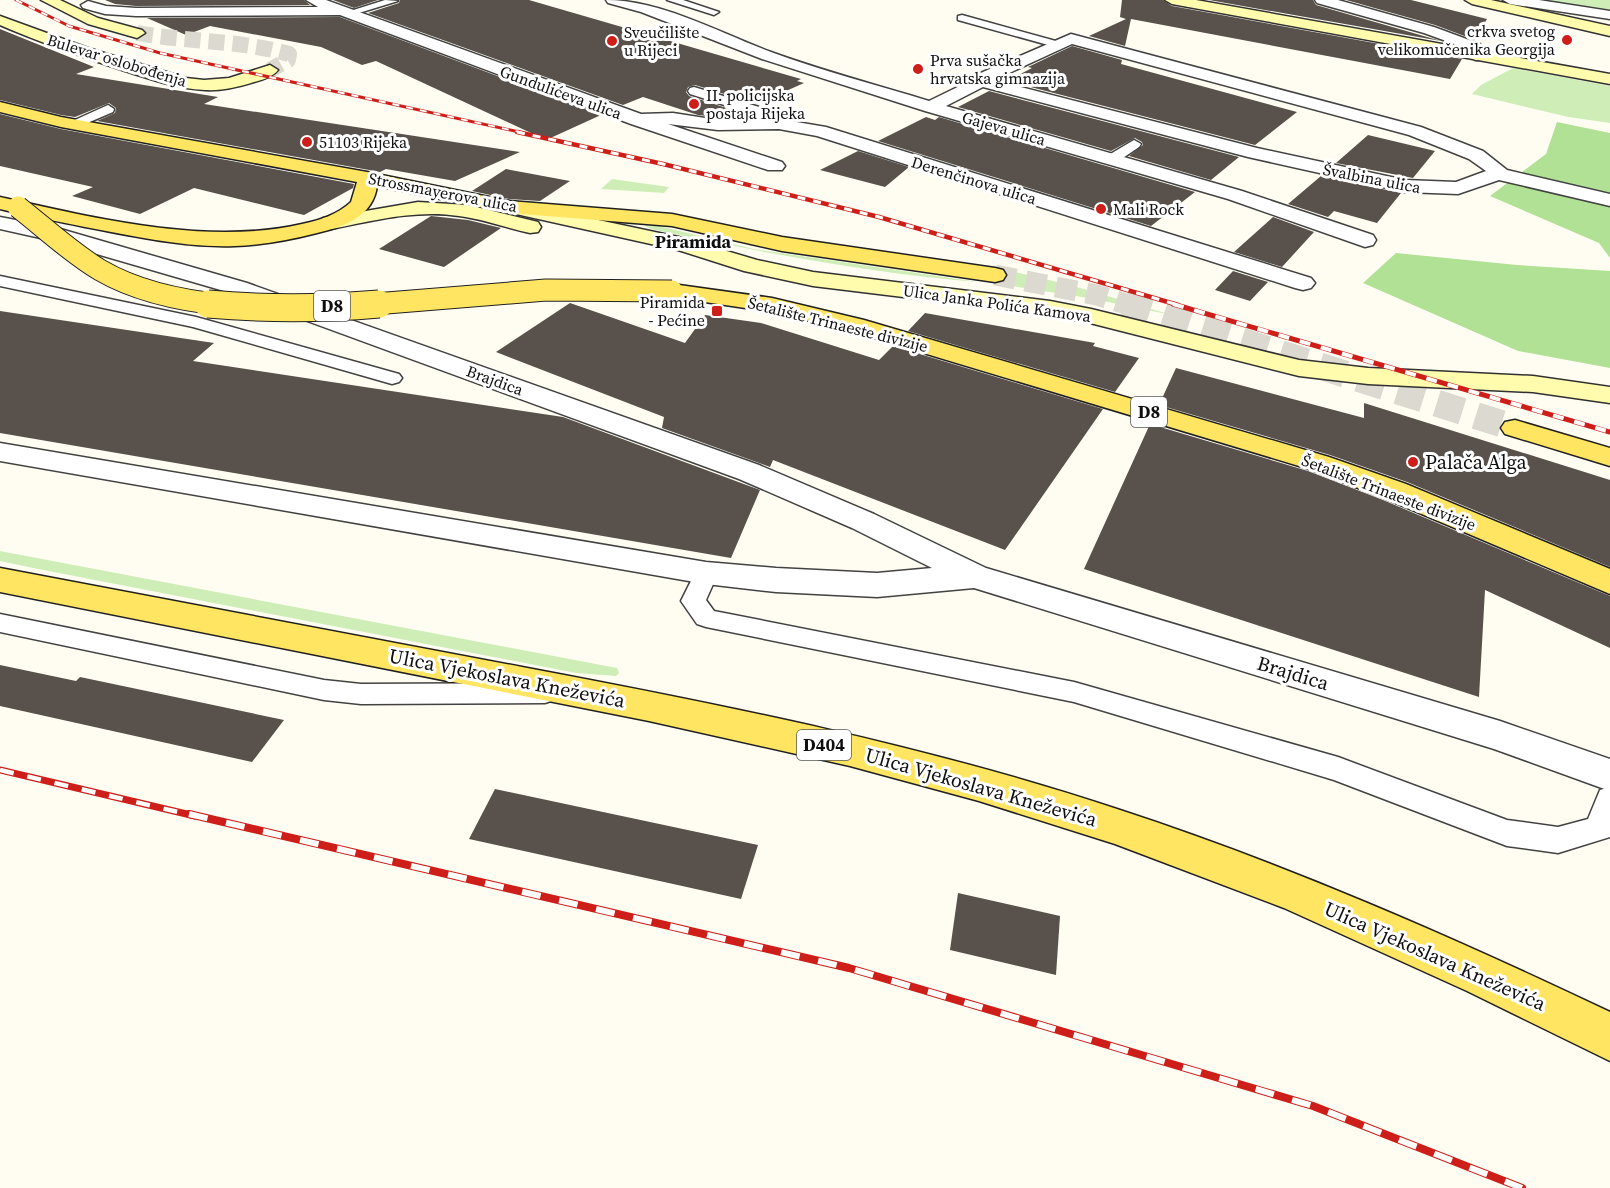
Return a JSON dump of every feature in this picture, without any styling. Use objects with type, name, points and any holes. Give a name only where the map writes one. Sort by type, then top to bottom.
[{"type":"main road","name":"Strossmayerova ulica","points":[[0,107],[73,124],[367,178],[509,207],[672,220],[782,244],[995,275]]},
{"type":"main road","points":[[6,211],[177,237],[217,241],[256,238],[331,223],[351,213],[362,204],[368,194],[367,178]]},
{"type":"main road","name":"Šetalište Trinaeste divizije","points":[[6,211],[111,276],[141,288],[200,302],[233,306],[323,306],[554,289],[618,288],[672,291],[772,305],[855,325],[1319,462],[1395,491],[1610,582]]},
{"type":"main road","points":[[1515,428],[1610,457]]},
{"type":"main road","name":"Ulica Vjekoslava Kneževića","points":[[0,580],[578,692],[850,750],[979,784],[1119,827],[1299,894],[1483,975],[1610,1037]]},
{"type":"street","name":"Bulevar oslobođenja","points":[[48,0],[93,21],[137,33]]},
{"type":"street","name":"Gundulićeva ulica","points":[[313,0],[638,120],[775,166]]},
{"type":"street","name":"Gajeva ulica","points":[[613,0],[646,9],[768,56],[931,107],[1235,195],[1365,240]]},
{"type":"street","points":[[646,9],[670,0]]},
{"type":"street","points":[[1172,0],[1610,79]]},
{"type":"street","points":[[1322,0],[1429,30],[1466,43],[1474,48],[1481,57]]},
{"type":"street","points":[[1510,0],[1610,15]]},
{"type":"street","points":[[1480,1],[1610,31]]},
{"type":"street","points":[[88,5],[105,10],[155,6],[345,12]]},
{"type":"street","name":"Bulevar oslobođenja","points":[[0,20],[74,50],[180,82],[206,85],[229,83],[245,80],[270,70]]},
{"type":"street","points":[[931,107],[974,84],[983,82],[982,79],[1065,42],[1416,131],[1476,155],[1494,167],[1498,171],[1497,174],[1610,200]]},
{"type":"street","name":"Švalbina ulica","points":[[983,82],[1255,153],[1387,183],[1443,189],[1480,182],[1497,174]]},
{"type":"street","name":"Derenčinova ulica","points":[[638,120],[673,118],[718,125],[779,124],[820,131],[1303,283]]},
{"type":"street","name":"Ulica Janka Polića Kamova","points":[[509,207],[683,245],[752,266],[813,279],[1050,308],[1148,329],[1253,357],[1331,373],[1487,381],[1563,387],[1610,395]]},
{"type":"street","points":[[331,223],[400,210],[447,208],[673,259],[752,266]]},
{"type":"street","name":"Brajdica","points":[[6,211],[49,233],[239,288],[749,472],[863,521],[975,576],[1500,736],[1610,775]]},
{"type":"street","name":"Brajdica","points":[[0,452],[706,573],[776,580],[877,585],[975,576]]},
{"type":"lane","points":[[670,0],[714,12]]},
{"type":"lane","points":[[345,12],[393,1]]},
{"type":"lane","points":[[983,14],[1065,42]]},
{"type":"lane","points":[[962,18],[1065,42]]},
{"type":"lane","points":[[694,91],[754,111],[779,124]]},
{"type":"lane","points":[[73,124],[108,109]]},
{"type":"lane","points":[[1112,159],[1134,144]]},
{"type":"lane","points":[[0,281],[196,322],[392,378]]},
{"type":"lane","points":[[706,573],[693,601],[706,618],[1074,692],[1338,769],[1507,833],[1558,840],[1599,828],[1610,799]]},
{"type":"lane","points":[[0,623],[333,691],[361,694],[578,692]]},
{"type":"green space","points":[[1520,0],[1610,0],[1610,13]]},
{"type":"green space","points":[[1513,68],[1610,86],[1610,123],[1568,117],[1472,94],[1481,85]]},
{"type":"green space","points":[[1557,122],[1610,133],[1610,258],[1599,243],[1490,196],[1546,154]]},
{"type":"green space","points":[[612,179],[669,187],[664,193],[601,189]]},
{"type":"green space","points":[[644,225],[659,226],[754,249],[978,282],[814,261],[651,229]]},
{"type":"green space","points":[[1396,253],[1517,265],[1610,271],[1610,368],[1518,351],[1363,283]]},
{"type":"green space","points":[[1002,269],[1070,285],[1172,315],[1088,298],[993,283]]},
{"type":"green space","points":[[0,551],[617,668],[619,673],[616,676],[576,673],[38,569],[0,561]]},
{"type":"building","points":[[105,0],[304,0],[310,5],[136,6],[115,4]]},
{"type":"building","points":[[333,0],[378,0],[354,8]]},
{"type":"building","points":[[400,0],[529,0],[801,79],[797,81],[804,83],[757,104],[695,85],[688,87],[686,92],[689,96],[739,112],[728,118],[698,115],[643,97],[623,105],[368,13],[399,3]]},
{"type":"building","points":[[1122,0],[1163,0],[1172,6],[1462,59],[1450,79],[1131,19],[1125,46],[1089,36],[1126,19],[1120,17]]},
{"type":"building","points":[[1209,0],[1313,0],[1316,5],[1441,41]]},
{"type":"building","points":[[1346,0],[1411,0],[1487,19],[1475,40],[1435,25]]},
{"type":"building","points":[[340,17],[601,115],[546,140],[376,61],[362,65],[321,47],[210,26],[186,35],[147,18]]},
{"type":"building","points":[[0,29],[94,67],[76,74],[218,97],[204,104],[520,152],[455,181],[386,169],[380,172],[97,121],[115,113],[116,108],[109,103],[75,117],[61,115],[0,100]]},
{"type":"building","points":[[1072,46],[1122,60],[1121,64],[1297,112],[1255,145],[1007,81],[1032,68],[1028,67]]},
{"type":"building","points":[[989,91],[1239,157],[1211,180],[1129,156],[1143,145],[1135,138],[1111,151],[958,107]]},
{"type":"building","points":[[0,114],[61,129],[354,184],[353,188],[304,215],[194,188],[140,214],[72,196],[93,187],[0,166]]},
{"type":"building","points":[[926,117],[935,120],[939,117],[1195,192],[1151,226],[878,141]]},
{"type":"building","points":[[1368,135],[1435,151],[1413,178],[1336,163]]},
{"type":"building","points":[[858,151],[909,167],[885,187],[820,170]]},
{"type":"building","points":[[506,169],[570,181],[540,201],[509,199],[472,191]]},
{"type":"building","points":[[1321,176],[1401,193],[1377,223],[1334,211],[1328,217],[1288,204]]},
{"type":"building","points":[[431,216],[468,220],[501,228],[444,267],[379,249]]},
{"type":"building","points":[[1273,217],[1314,232],[1282,267],[1234,252]]},
{"type":"building","points":[[1233,271],[1268,282],[1250,301],[1215,290]]},
{"type":"building","points":[[570,303],[685,343],[705,315],[761,323],[879,360],[893,346],[1103,409],[1005,550],[773,460],[770,467],[662,428],[664,417],[496,352]]},
{"type":"building","points":[[0,311],[214,343],[193,361],[563,417],[760,490],[731,558],[0,433]]},
{"type":"building","points":[[925,313],[1095,343],[1093,346],[1139,358],[1115,392],[908,331]]},
{"type":"building","points":[[1176,368],[1364,418],[1364,403],[1610,480],[1610,567],[1407,482],[1330,455],[1159,405]]},
{"type":"building","points":[[1150,424],[1308,471],[1383,500],[1610,596],[1610,648],[1485,590],[1479,697],[1084,569]]},
{"type":"building","points":[[0,665],[76,681],[80,677],[284,720],[252,762],[0,706]]},
{"type":"building","points":[[495,789],[758,845],[741,899],[469,839]]},
{"type":"building","points":[[958,893],[1060,916],[1056,975],[950,950]]},
{"type":"tunnel","points":[[137,33],[252,46],[289,54],[288,60],[270,70]]},
{"type":"tunnel","points":[[995,275],[1097,295],[1129,305]]},
{"type":"tunnel","points":[[1124,304],[1515,428]]},
{"type":"railway","points":[[16,0],[69,26],[160,53],[524,133]]},
{"type":"railway","points":[[517,132],[663,164],[879,217],[1178,305]]},
{"type":"railway","points":[[1173,304],[1610,432]]},
{"type":"railway","points":[[0,770],[195,816]]},
{"type":"railway","points":[[189,814],[849,968],[1313,1106],[1522,1188]]},
{"type":"place","name":"crkva svetog velikomučenika Georgija","points":[[1567,40]]},
{"type":"place","name":"Sveučilište u Rijeci","points":[[612,41]]},
{"type":"place","name":"Prva sušačka hrvatska gimnazija","points":[[918,69]]},
{"type":"place","name":"II. policijska postaja Rijeka","points":[[694,104]]},
{"type":"place","name":"51103 Rijeka","points":[[307,142]]},
{"type":"place","name":"Mali Rock","points":[[1101,209]]},
{"type":"place","name":"Piramida - Pećine","points":[[717,311]]},
{"type":"place","name":"Palača Alga","points":[[1413,462]]},
{"type":"district","name":"Piramida","points":[[693,242]]}]
